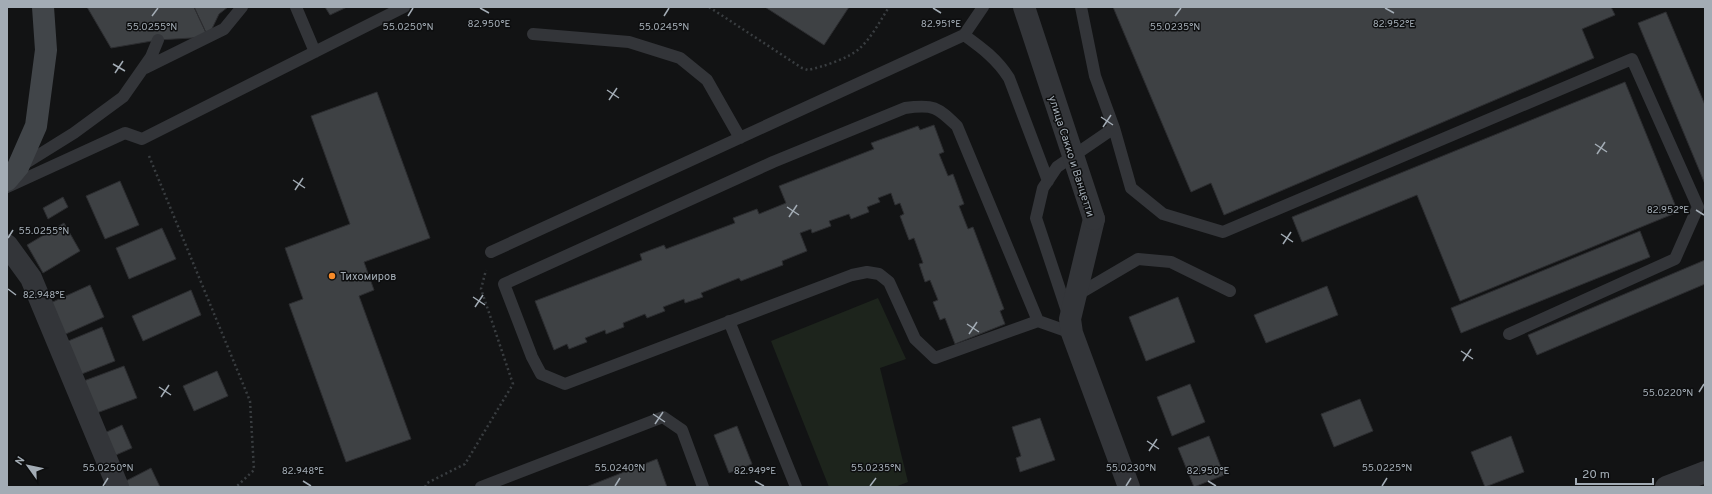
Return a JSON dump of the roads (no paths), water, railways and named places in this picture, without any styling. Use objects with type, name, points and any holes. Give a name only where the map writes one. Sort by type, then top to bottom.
[{"type":"main road","points":[[12,174],[36,126],[46,50],[43,7]]},
{"type":"street","name":"улица Сакко и Ванцетти","points":[[1024,7],[1094,219],[1076,296],[1071,326]]},
{"type":"street","points":[[7,245],[31,278],[118,487]]},
{"type":"street","points":[[1071,326],[1129,487]]},
{"type":"street","points":[[1666,487],[1705,472]]},
{"type":"lane","points":[[142,70],[224,29],[242,7]]},
{"type":"lane","points":[[296,7],[315,52]]},
{"type":"lane","points":[[7,187],[125,133],[142,139],[404,7]]},
{"type":"lane","points":[[492,252],[964,35],[983,7]]},
{"type":"lane","points":[[1081,7],[1095,76],[1114,128],[1131,188],[1163,214],[1223,232],[1632,59],[1698,207],[1676,259],[1510,334]]},
{"type":"lane","points":[[533,34],[630,42],[680,58],[708,80],[740,138]]},
{"type":"lane","points":[[964,35],[991,54],[1001,65],[1009,78],[1048,181]]},
{"type":"lane","points":[[12,174],[74,133],[123,97],[151,57],[158,40]]},
{"type":"lane","points":[[1038,321],[957,126],[939,110],[922,106],[905,108],[773,162],[504,284],[532,357],[541,374],[565,384],[852,275],[867,272],[879,274],[889,282],[915,339],[935,358],[1038,321],[1071,326],[1036,218],[1043,188],[1057,167],[1114,128]]},
{"type":"lane","points":[[1076,296],[1138,259],[1171,262],[1230,291]]},
{"type":"lane","points":[[729,322],[796,487]]},
{"type":"lane","points":[[481,487],[663,417],[682,430],[703,487]]},
{"type":"place","name":"Тихомиров","points":[[332,276]]}]
